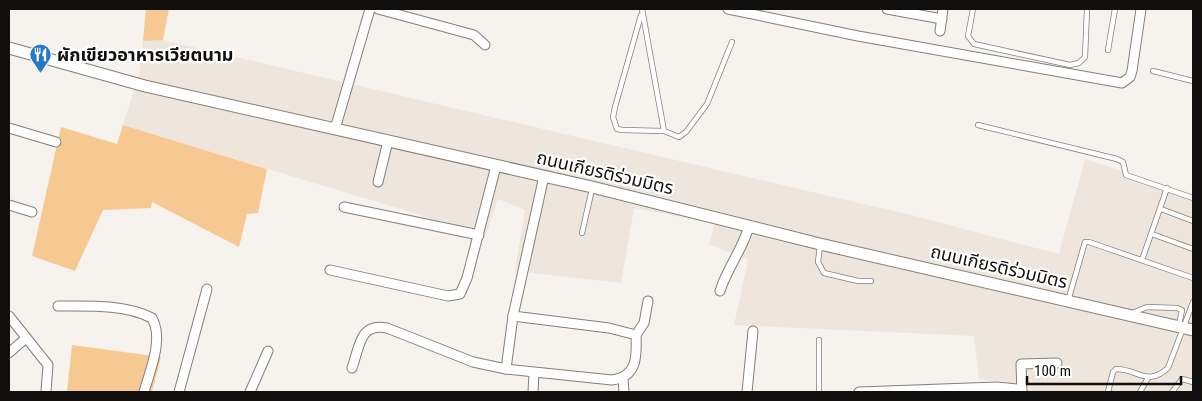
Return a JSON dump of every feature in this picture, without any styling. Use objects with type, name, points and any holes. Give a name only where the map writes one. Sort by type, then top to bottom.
[{"type":"street","points":[[335,130],[370,9]]},
{"type":"street","points":[[378,9],[404,12],[474,35],[485,45]]},
{"type":"street","points":[[728,9],[858,36],[1122,83],[1130,77],[1132,71],[1141,9]]},
{"type":"street","points":[[887,9],[942,19]]},
{"type":"street","points":[[940,31],[943,9]]},
{"type":"street","name":"ถนนเกียรติร่วมมิตร","points":[[9,48],[145,86],[592,187],[820,244],[1185,328]]},
{"type":"street","points":[[9,128],[56,142]]},
{"type":"street","points":[[378,182],[388,141]]},
{"type":"street","points":[[330,270],[455,296],[464,289],[480,235],[496,166]]},
{"type":"street","points":[[506,369],[513,316],[544,176]]},
{"type":"street","points":[[9,205],[32,212]]},
{"type":"street","points":[[344,206],[480,235]]},
{"type":"street","points":[[720,291],[725,276],[746,239],[749,226]]},
{"type":"street","points":[[179,392],[207,289]]},
{"type":"street","points":[[352,368],[368,328],[376,326],[401,333],[473,362],[506,369],[585,379],[623,379],[630,372],[635,362],[636,335],[644,323],[648,301]]},
{"type":"street","points":[[58,306],[104,307],[130,310],[152,318],[157,333],[156,344],[144,392]]},
{"type":"street","points":[[9,316],[48,365],[46,392]]},
{"type":"street","points":[[513,316],[609,328],[636,335]]},
{"type":"street","points":[[747,392],[754,331]]},
{"type":"street","points":[[9,353],[26,338]]},
{"type":"street","points":[[250,392],[268,351]]},
{"type":"street","points":[[1020,392],[1021,364],[1024,362],[1057,363]]},
{"type":"street","points":[[533,392],[534,373]]},
{"type":"street","points":[[623,379],[624,392]]},
{"type":"street","points":[[859,392],[997,387],[1017,388],[1020,392]]},
{"type":"lane","points":[[973,9],[968,36],[974,44],[1070,65],[1079,63],[1085,57],[1087,9]]},
{"type":"lane","points":[[1108,50],[1115,9]]},
{"type":"lane","points":[[642,11],[649,40],[664,131]]},
{"type":"lane","points":[[642,11],[614,107],[614,125],[617,129],[664,131],[679,137],[686,132],[707,104],[732,42]]},
{"type":"lane","points":[[1153,71],[1193,80]]},
{"type":"lane","points":[[978,124],[1117,159],[1122,162],[1126,175],[1193,198]]},
{"type":"lane","points":[[582,233],[592,187]]},
{"type":"lane","points":[[1142,260],[1167,188]]},
{"type":"lane","points":[[1161,209],[1193,222]]},
{"type":"lane","points":[[1152,234],[1193,249]]},
{"type":"lane","points":[[1068,301],[1085,242],[1193,278]]},
{"type":"lane","points":[[820,244],[818,262],[824,273],[858,281],[871,281]]},
{"type":"lane","points":[[1108,392],[1113,372],[1116,369],[1148,378],[1161,374],[1168,368],[1185,328],[1193,302]]},
{"type":"lane","points":[[1128,315],[1138,309],[1147,307],[1177,308],[1182,310],[1185,328]]},
{"type":"lane","points":[[819,340],[819,392]]},
{"type":"lane","points":[[1140,392],[1148,378]]},
{"type":"lane","points":[[1172,392],[1182,379],[1193,382]]},
{"type":"shaded area","points":[[146,9],[169,9],[163,40],[143,41]]},
{"type":"shaded area","points":[[163,40],[915,216],[1059,254],[1085,159],[1193,194],[1193,392],[1005,392],[1004,381],[979,379],[974,336],[734,325],[748,260],[709,244],[715,223],[634,208],[621,283],[515,271],[525,210],[498,199],[486,235],[123,125],[139,75],[143,41]]},
{"type":"shaded area","points":[[123,125],[267,169],[258,213],[247,214],[239,247],[152,202],[151,208],[103,210],[75,271],[32,256],[61,127],[117,144]]},
{"type":"shaded area","points":[[72,345],[161,357],[152,392],[67,392]]},
{"type":"place","name":"ผักเขียวอาหารเวียตนาม","points":[[41,74]]}]
